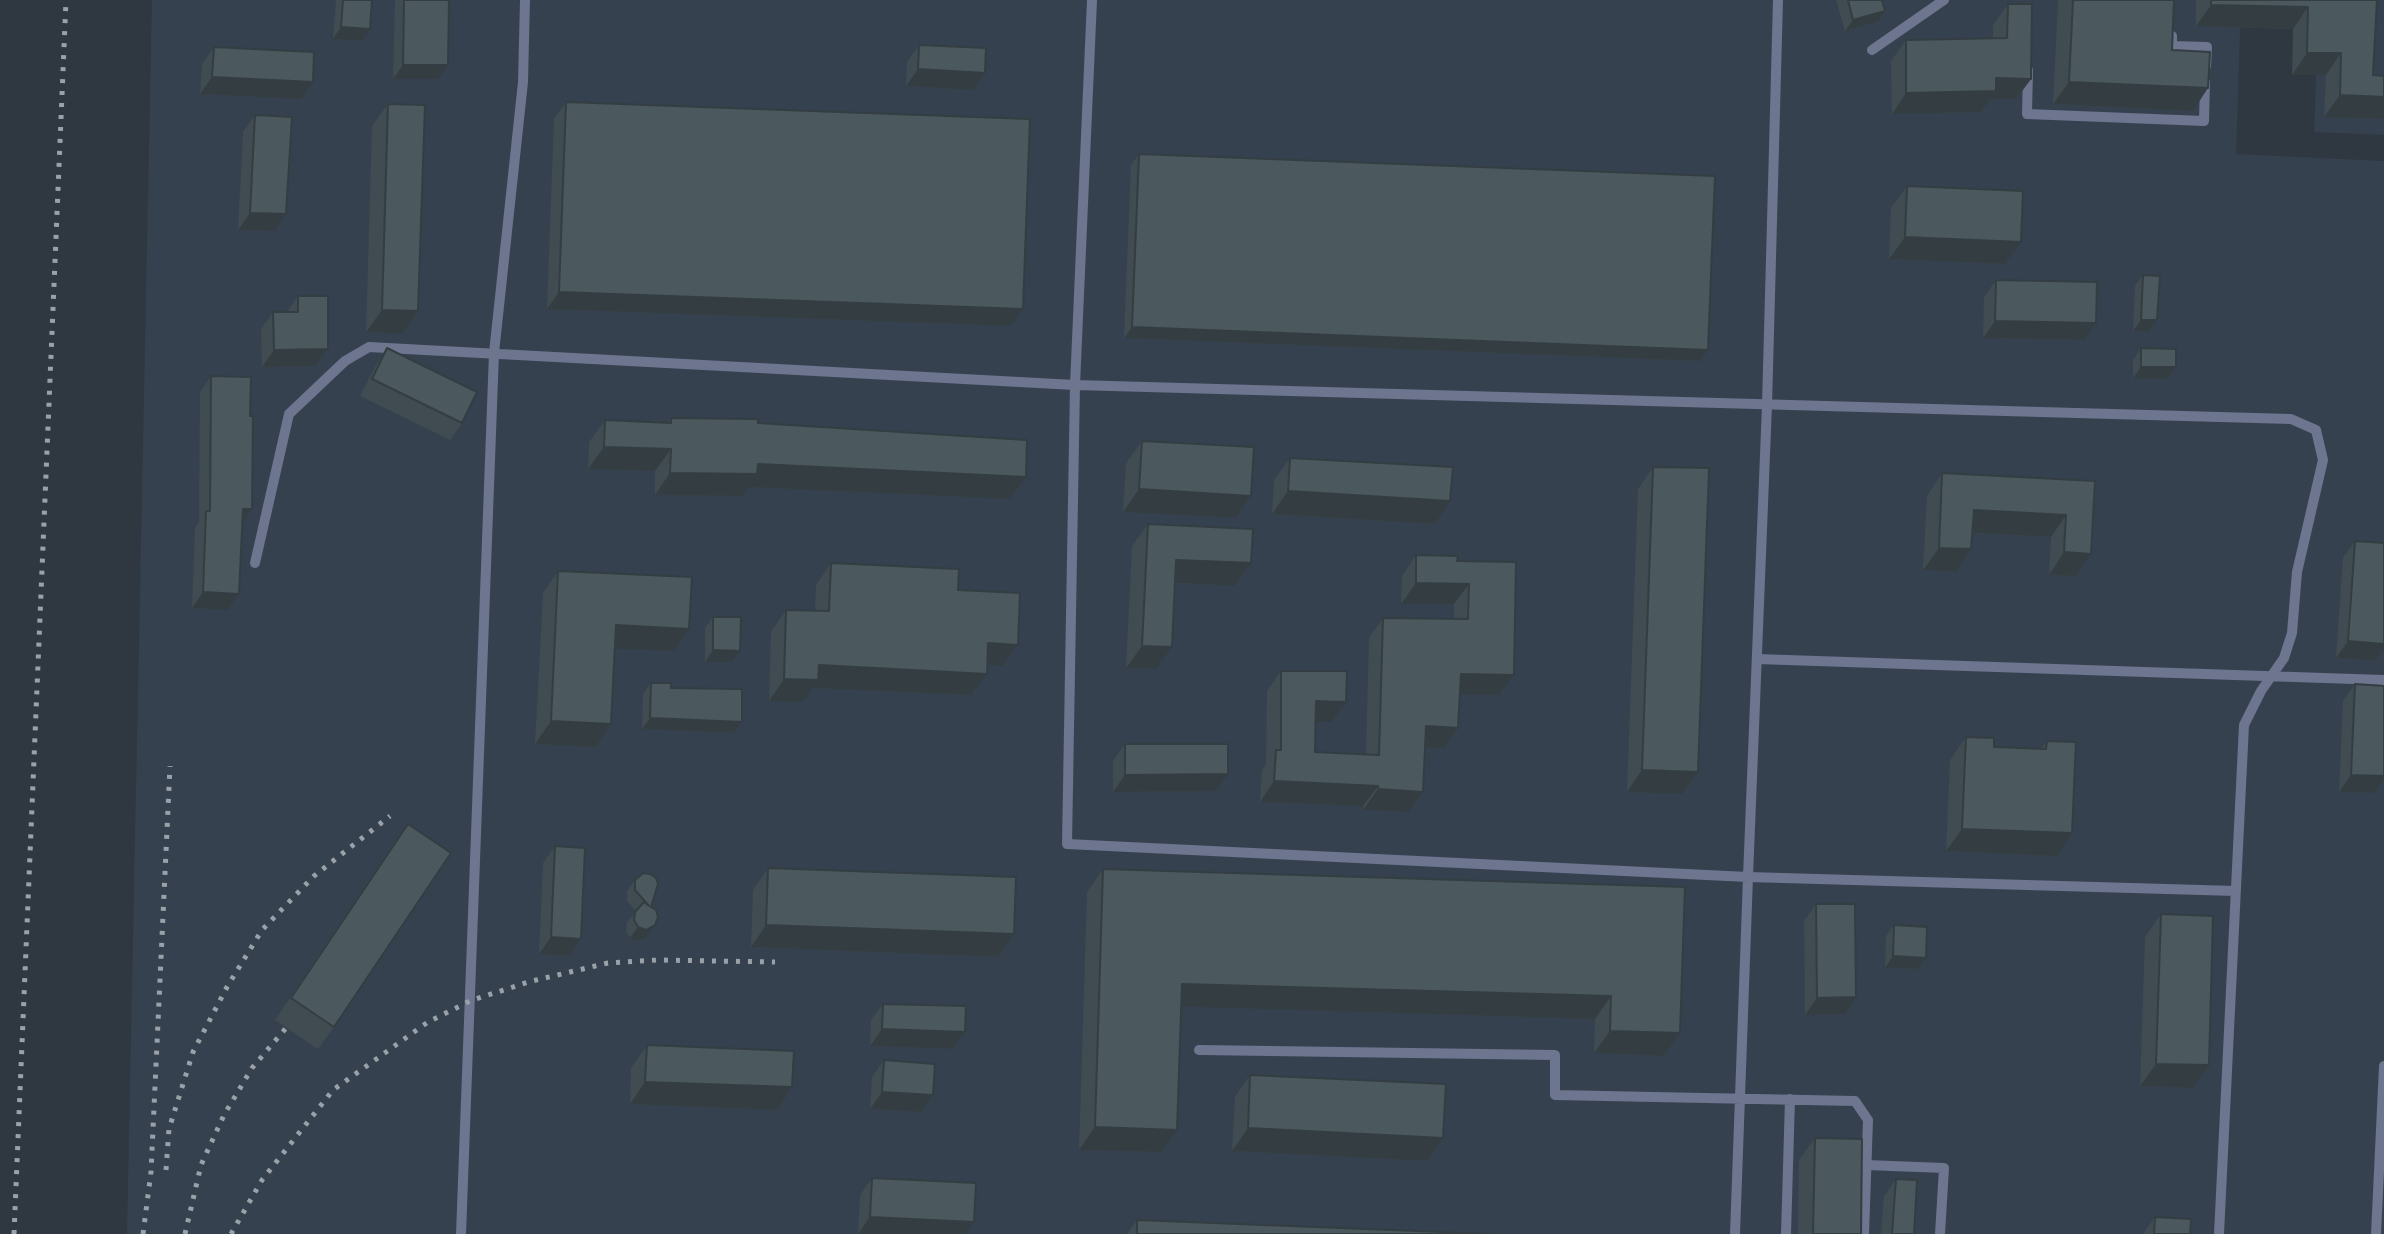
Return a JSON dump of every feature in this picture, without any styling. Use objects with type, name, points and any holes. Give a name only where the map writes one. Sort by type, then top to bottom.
[{"type":"lane","points":[[461,1234],[494,353],[523,82],[525,0]]},
{"type":"lane","points":[[1092,0],[1075,385],[1067,844],[1748,877],[2236,891]]},
{"type":"lane","points":[[1735,1234],[1767,405],[1778,0]]},
{"type":"lane","points":[[1872,50],[1944,0]]},
{"type":"lane","points":[[2029,57],[2027,114],[2204,121],[2207,47],[2172,46],[2172,30]]},
{"type":"lane","points":[[255,563],[289,414],[345,361],[369,347],[1075,385],[2291,419],[2316,430],[2323,460],[2297,572],[2292,633],[2284,658],[2261,691],[2244,725],[2219,1234]]},
{"type":"lane","points":[[1757,659],[2384,680]]},
{"type":"lane","points":[[1199,1050],[1555,1055],[1555,1095],[1855,1101],[1868,1120],[1864,1234]]},
{"type":"lane","points":[[2376,1234],[2382,1160],[2384,1066]]},
{"type":"lane","points":[[1786,1234],[1790,1099]]},
{"type":"lane","points":[[1866,1165],[1944,1168],[1940,1234]]},
{"type":"shaded area","points":[[152,0],[2241,0],[2236,154],[2384,161],[2384,1234],[127,1234]]},
{"type":"shaded area","points":[[2319,0],[2384,0],[2384,135],[2314,132]]},
{"type":"building","points":[[343,0],[372,0],[370,29],[341,27]]},
{"type":"building","points":[[404,0],[449,0],[448,65],[403,65]]},
{"type":"building","points":[[1848,0],[1882,0],[1885,11],[1853,20]]},
{"type":"building","points":[[2073,0],[2174,0],[2172,50],[2210,52],[2208,88],[2069,82]]},
{"type":"building","points":[[2211,0],[2377,0],[2373,75],[2384,76],[2384,97],[2340,95],[2341,53],[2307,53],[2308,7],[2211,5]]},
{"type":"building","points":[[2008,4],[2032,4],[2031,79],[1996,78],[1996,91],[1906,93],[1906,40],[2007,38]]},
{"type":"building","points":[[919,45],[986,48],[985,73],[918,69]]},
{"type":"building","points":[[214,47],[314,52],[313,82],[212,77]]},
{"type":"building","points":[[566,102],[1030,119],[1023,309],[559,292]]},
{"type":"building","points":[[388,104],[425,105],[418,311],[382,310]]},
{"type":"building","points":[[255,115],[292,117],[286,214],[250,213]]},
{"type":"building","points":[[1139,154],[1715,176],[1708,350],[1132,327]]},
{"type":"building","points":[[1907,186],[2023,191],[2021,242],[1905,237]]},
{"type":"building","points":[[2143,275],[2160,276],[2157,320],[2141,320]]},
{"type":"building","points":[[1996,280],[2097,282],[2096,323],[1995,321]]},
{"type":"building","points":[[298,296],[328,296],[328,349],[274,350],[273,312],[298,312]]},
{"type":"building","points":[[387,348],[477,392],[462,423],[372,379]]},
{"type":"building","points":[[2141,348],[2176,349],[2176,367],[2141,367]]},
{"type":"building","points":[[211,376],[251,377],[252,509],[243,509],[239,594],[203,592],[206,511],[210,511]]},
{"type":"building","points":[[671,418],[758,419],[758,423],[1027,440],[1026,477],[758,464],[757,474],[670,473],[671,449],[604,447],[605,420],[671,423]]},
{"type":"building","points":[[1142,441],[1254,447],[1251,496],[1139,489]]},
{"type":"building","points":[[1290,458],[1453,467],[1450,501],[1288,491]]},
{"type":"building","points":[[1653,467],[1709,468],[1698,772],[1642,770]]},
{"type":"building","points":[[1942,473],[2095,481],[2091,554],[2064,552],[2066,515],[1974,510],[1971,549],[1939,548]]},
{"type":"building","points":[[1148,524],[1253,529],[1251,563],[1176,560],[1172,647],[1142,646]]},
{"type":"building","points":[[2355,541],[2384,543],[2384,644],[2348,641]]},
{"type":"building","points":[[1416,555],[1458,556],[1457,561],[1516,562],[1514,675],[1461,674],[1458,728],[1426,726],[1423,792],[1378,789],[1378,786],[1274,781],[1276,750],[1281,750],[1281,671],[1347,671],[1346,702],[1316,701],[1315,752],[1379,755],[1383,618],[1468,619],[1469,584],[1416,583]]},
{"type":"building","points":[[831,563],[959,569],[958,590],[1020,593],[1018,645],[988,643],[987,674],[819,665],[818,680],[784,679],[786,610],[829,611]]},
{"type":"building","points":[[558,571],[692,577],[689,629],[616,625],[611,724],[551,721]]},
{"type":"building","points":[[713,617],[741,617],[740,651],[713,650]]},
{"type":"building","points":[[651,683],[671,683],[671,688],[742,689],[742,722],[650,718]]},
{"type":"building","points":[[2355,684],[2384,686],[2384,776],[2351,775]]},
{"type":"building","points":[[1966,737],[1994,738],[1994,747],[2046,749],[2047,741],[2076,742],[2072,833],[1962,829]]},
{"type":"building","points":[[1125,744],[1228,744],[1228,774],[1125,775]]},
{"type":"building","points":[[408,824],[451,853],[334,1027],[291,998]]},
{"type":"building","points":[[555,846],[585,848],[581,939],[551,937]]},
{"type":"building","points":[[768,868],[1016,877],[1014,934],[766,925]]},
{"type":"building","points":[[1103,869],[1685,887],[1680,1033],[1610,1031],[1611,996],[1182,984],[1177,1130],[1095,1127]]},
{"type":"building","points":[[643,873],[656,878],[658,884],[651,907],[658,917],[655,925],[646,930],[638,927],[634,920],[635,912],[644,902],[649,906],[635,890],[635,880]]},
{"type":"building","points":[[1816,904],[1855,904],[1856,997],[1817,998]]},
{"type":"building","points":[[2161,914],[2213,916],[2209,1065],[2156,1064]]},
{"type":"building","points":[[1894,925],[1927,927],[1926,958],[1893,956]]},
{"type":"building","points":[[883,1004],[966,1006],[965,1032],[882,1029]]},
{"type":"building","points":[[647,1045],[794,1051],[792,1087],[645,1082]]},
{"type":"building","points":[[884,1060],[935,1064],[933,1095],[882,1092]]},
{"type":"building","points":[[1250,1075],[1446,1084],[1443,1138],[1248,1128]]},
{"type":"building","points":[[1815,1138],[1862,1139],[1861,1234],[1813,1234]]},
{"type":"building","points":[[872,1178],[976,1183],[974,1222],[870,1217]]},
{"type":"building","points":[[1896,1179],[1917,1180],[1914,1234],[1892,1234]]},
{"type":"building","points":[[2155,1217],[2191,1219],[2190,1234],[2154,1234]]},
{"type":"building","points":[[1137,1220],[1493,1234],[1137,1234]]},
{"type":"railway","points":[[14,1234],[66,0]]},
{"type":"railway","points":[[143,1234],[151,1172],[170,766]]},
{"type":"railway","points":[[166,1170],[169,1129],[193,1052],[227,987],[262,930],[314,876],[390,816]]},
{"type":"railway","points":[[231,1234],[262,1180],[333,1090],[428,1022],[470,1001],[528,982],[608,963],[658,960],[775,962]]},
{"type":"railway","points":[[185,1234],[201,1165],[224,1115],[252,1068],[286,1028]]}]
